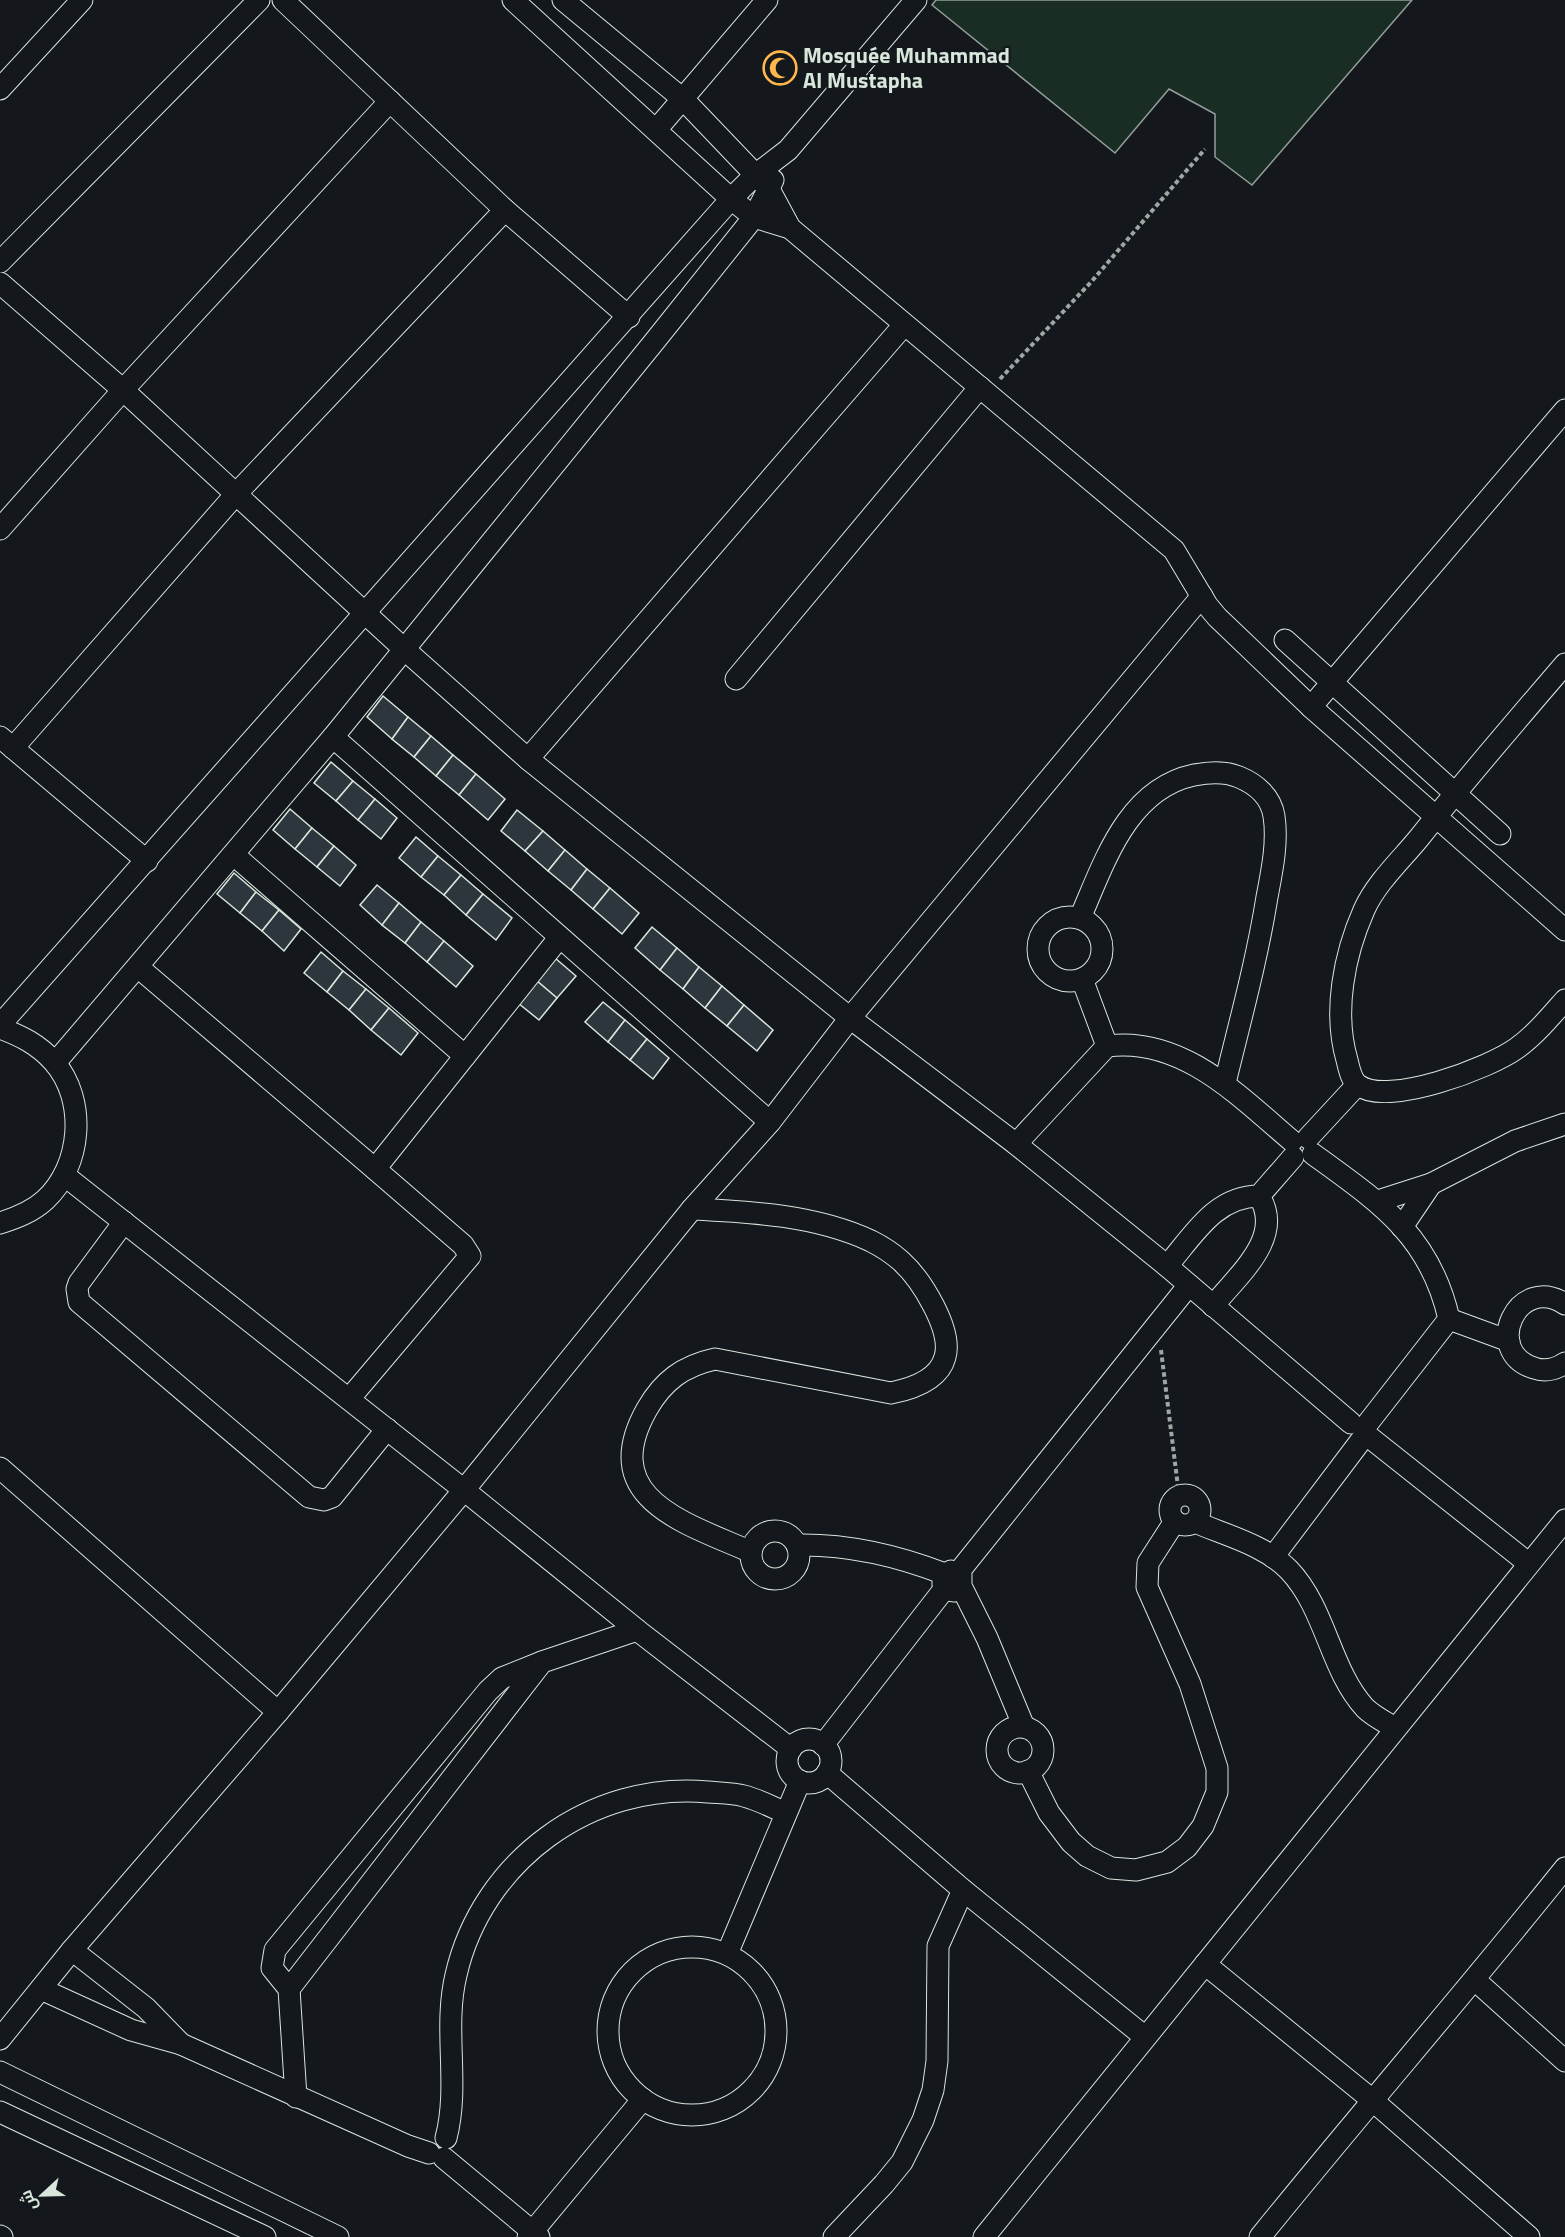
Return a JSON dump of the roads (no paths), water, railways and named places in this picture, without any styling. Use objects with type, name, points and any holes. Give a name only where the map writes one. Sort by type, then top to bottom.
[{"type":"street","points":[[0,89],[82,0]]},
{"type":"street","points":[[0,261],[259,0]]},
{"type":"street","points":[[283,0],[505,210],[629,317]]},
{"type":"street","points":[[513,0],[731,199],[754,217],[790,228]]},
{"type":"street","points":[[563,0],[684,100],[761,182],[790,228],[1174,550],[1217,617],[1311,707],[1565,930]]},
{"type":"street","points":[[656,130],[768,0]]},
{"type":"street","points":[[0,1223],[19,1218],[45,1200],[64,1175],[75,1148],[77,1118],[70,1089],[55,1063],[30,1040],[0,1026],[363,612],[629,317],[731,199],[761,182],[916,0]]},
{"type":"street","points":[[0,529],[123,390],[390,101]]},
{"type":"street","points":[[55,1063],[333,736],[754,217],[761,182]]},
{"type":"street","points":[[147,861],[6,742],[236,494],[505,210]]},
{"type":"street","points":[[0,283],[123,390],[363,612],[528,759],[850,1018],[1016,1144],[1167,1266],[1362,1430],[1528,1563]]},
{"type":"street","points":[[528,759],[904,325]]},
{"type":"street","points":[[736,679],[984,390]]},
{"type":"street","points":[[1311,707],[1330,682],[1565,410]]},
{"type":"street","points":[[0,2039],[72,1950],[278,1712],[464,1490],[692,1209],[770,1122],[850,1018],[1202,596]]},
{"type":"street","points":[[1285,640],[1500,834]]},
{"type":"street","points":[[1565,664],[1454,793],[1376,891],[1358,927],[1345,976],[1340,1013],[1345,1055],[1357,1085],[1370,1090],[1404,1090],[1424,1087],[1486,1064],[1516,1049],[1565,1000]]},
{"type":"street","points":[[333,736],[770,1122]]},
{"type":"street","points":[[1080,918],[1116,837],[1139,808],[1166,787],[1191,776],[1223,773],[1252,784],[1267,797],[1274,817],[1271,876],[1262,926],[1225,1083]]},
{"type":"street","points":[[234,855],[465,1056]]},
{"type":"street","points":[[1065,917],[1080,918],[1098,932],[1102,948],[1098,964],[1082,979],[1067,981],[1053,975],[1042,964],[1038,950],[1041,935],[1051,923],[1065,917]]},
{"type":"street","points":[[375,1169],[560,938]]},
{"type":"street","points":[[138,967],[463,1245],[471,1256],[349,1399]]},
{"type":"street","points":[[1082,979],[1107,1046]]},
{"type":"street","points":[[1016,1144],[1107,1046],[1140,1045],[1169,1052],[1225,1083],[1302,1148],[1378,1201],[1424,1251],[1443,1289],[1449,1319],[1362,1430],[1273,1557]]},
{"type":"street","points":[[1167,1266],[1222,1205],[1233,1199],[1259,1196],[1357,1085]]},
{"type":"street","points":[[1378,1201],[1431,1184],[1515,1141],[1565,1124]]},
{"type":"street","points":[[64,1175],[464,1490],[637,1630],[791,1749]]},
{"type":"street","points":[[1402,1227],[1431,1184]]},
{"type":"street","points":[[1213,1306],[1266,1236],[1268,1215],[1259,1196]]},
{"type":"street","points":[[692,1209],[761,1213],[827,1226],[877,1245],[901,1261],[914,1275],[936,1311],[946,1341],[945,1359],[935,1373],[915,1386],[891,1393],[715,1359],[687,1368],[662,1387],[638,1425],[631,1450],[632,1471],[636,1480],[644,1493],[665,1512],[751,1552]]},
{"type":"street","points":[[124,1222],[79,1283],[76,1296],[79,1302],[309,1497],[324,1500],[332,1497],[387,1429]]},
{"type":"street","points":[[823,1745],[1189,1285]]},
{"type":"street","points":[[1565,1304],[1544,1297],[1525,1302],[1512,1316],[1508,1328],[1509,1341],[1514,1354],[1532,1368],[1546,1370],[1565,1363]]},
{"type":"street","points":[[1449,1319],[1509,1341]]},
{"type":"street","points":[[0,1468],[278,1712]]},
{"type":"street","points":[[1179,1495],[1170,1507],[1185,1521],[1273,1557],[1288,1569],[1309,1596],[1342,1669],[1361,1704],[1395,1728]]},
{"type":"street","points":[[984,2237],[1565,1520]]},
{"type":"street","points":[[1028,1771],[1049,1813],[1071,1842],[1087,1856],[1111,1868],[1136,1870],[1167,1862],[1188,1847],[1203,1826],[1217,1792],[1217,1768],[1190,1684],[1147,1587],[1148,1563],[1185,1521]]},
{"type":"street","points":[[771,1531],[786,1534],[797,1545],[799,1553],[797,1566],[789,1575],[781,1579],[768,1578],[757,1572],[751,1552],[758,1538],[771,1531]]},
{"type":"street","points":[[797,1545],[849,1546],[870,1550],[952,1580],[987,1638],[1024,1727]]},
{"type":"street","points":[[296,2097],[289,1989],[273,1968],[275,1950],[502,1678],[637,1630]]},
{"type":"street","points":[[289,1989],[542,1662]]},
{"type":"street","points":[[1024,1727],[1035,1732],[1042,1746],[1040,1761],[1028,1771],[1008,1770],[997,1754],[998,1742],[1012,1728],[1024,1727]]},
{"type":"street","points":[[806,1740],[823,1745],[829,1753],[831,1763],[827,1773],[820,1780],[810,1783],[800,1781],[788,1767],[787,1758],[791,1749],[806,1740]]},
{"type":"street","points":[[827,1773],[963,1890],[1144,2037]]},
{"type":"street","points":[[727,1954],[800,1781]]},
{"type":"street","points":[[440,2149],[452,2115],[449,2016],[455,1976],[464,1948],[480,1913],[521,1857],[546,1836],[580,1815],[632,1796],[690,1790],[741,1795],[786,1813]]},
{"type":"street","points":[[396,1805],[419,1821]]},
{"type":"street","points":[[376,1829],[399,1848]]},
{"type":"street","points":[[1260,2237],[1371,2099],[1475,1980],[1565,1868]]},
{"type":"street","points":[[834,2237],[902,2162],[923,2120],[933,2090],[937,2061],[938,1946],[963,1890]]},
{"type":"street","points":[[705,1947],[727,1954],[754,1974],[771,2003],[776,2036],[767,2068],[755,2087],[738,2101],[707,2113],[674,2113],[643,2099],[620,2073],[611,2051],[609,2016],[623,1983],[648,1959],[670,1949],[705,1947]]},
{"type":"street","points":[[72,1950],[146,2008],[181,2044]]},
{"type":"street","points":[[1205,1964],[1371,2099],[1529,2237]]},
{"type":"street","points":[[1475,1980],[1565,2061]]},
{"type":"street","points":[[41,1989],[131,2030],[181,2044],[408,2146],[440,2149],[534,2235],[643,2099]]},
{"type":"street","points":[[0,2072],[189,2166],[304,2229],[338,2237]]},
{"type":"street","points":[[0,2112],[265,2237]]},
{"type":"place","name":"Mosquée Muhammad Al Mustapha","points":[[780,68]]}]
